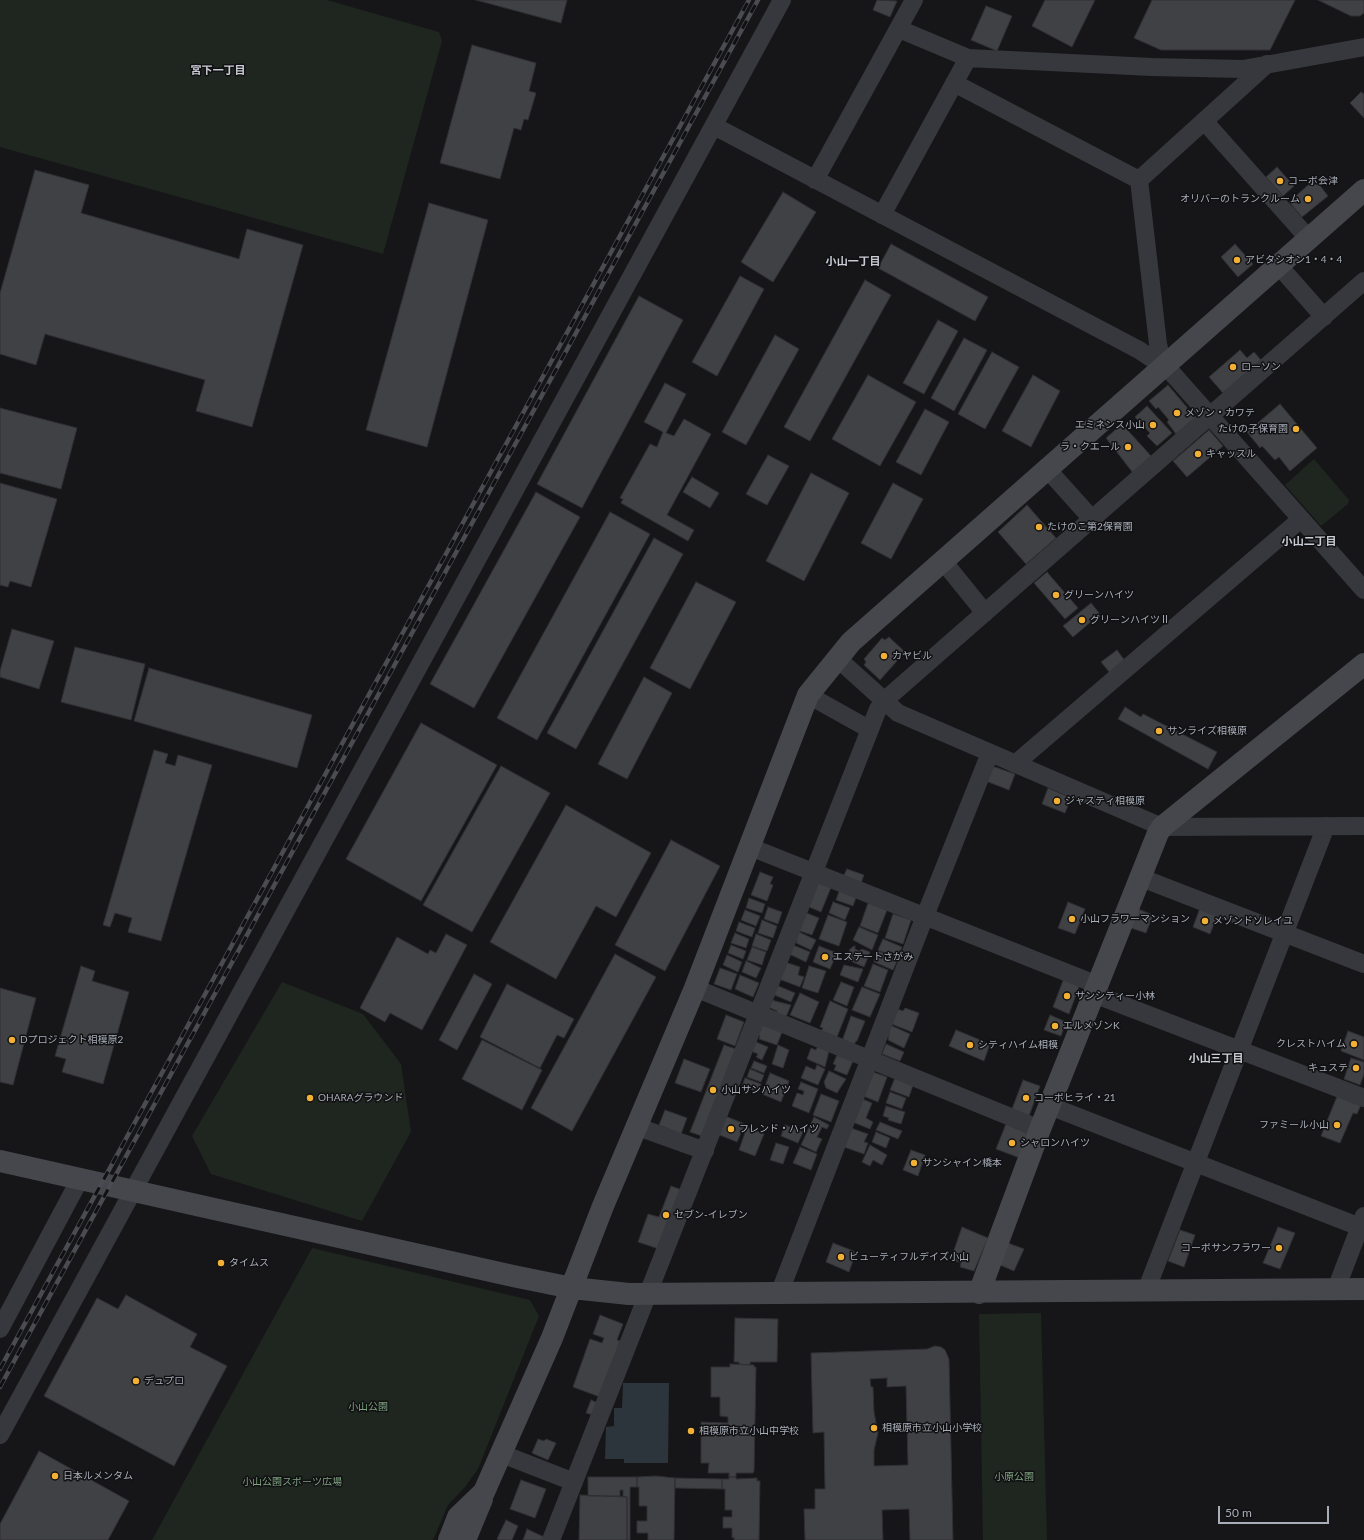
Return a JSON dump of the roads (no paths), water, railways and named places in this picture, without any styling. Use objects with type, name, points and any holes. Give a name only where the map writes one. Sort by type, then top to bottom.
[{"type":"street","points":[[0,1435],[782,0]]},
{"type":"street","points":[[815,180],[914,0]]},
{"type":"street","points":[[899,29],[968,58],[1243,69],[1364,47]]},
{"type":"street","points":[[882,215],[968,58]]},
{"type":"street","points":[[1139,180],[1205,122],[1267,64]]},
{"type":"street","points":[[954,83],[1139,180]]},
{"type":"street","points":[[1205,122],[1309,239]]},
{"type":"street","points":[[714,126],[1139,350],[1163,366],[1172,373],[1364,590]]},
{"type":"street","points":[[1139,180],[1158,344],[1163,366]]},
{"type":"street","points":[[465,1540],[484,1492],[502,1454],[572,1288],[614,1179],[638,1127],[695,988],[808,695],[851,642],[1364,190]]},
{"type":"street","points":[[1279,266],[1324,317]]},
{"type":"street","points":[[551,1540],[706,1151],[878,709],[885,700],[1364,281]]},
{"type":"street","points":[[1048,470],[1092,519]]},
{"type":"street","points":[[1015,764],[1301,519]]},
{"type":"street","points":[[943,561],[985,613]]},
{"type":"street","points":[[837,658],[898,713],[1162,827],[1364,826]]},
{"type":"street","points":[[979,1293],[1040,1129],[1155,837],[1162,827],[1364,664]]},
{"type":"street","points":[[808,695],[869,729]]},
{"type":"street","points":[[779,1294],[925,916],[990,753]]},
{"type":"street","points":[[1146,1291],[1326,826]]},
{"type":"street","points":[[750,847],[925,916],[1239,1050],[1364,1098]]},
{"type":"street","points":[[1139,877],[1364,964]]},
{"type":"street","points":[[695,988],[1040,1129]]},
{"type":"street","points":[[1050,1106],[1196,1162],[1362,1221],[1336,1289]]},
{"type":"street","points":[[638,1127],[706,1151]]},
{"type":"street","points":[[0,1161],[572,1288],[629,1294],[979,1293],[1364,1289]]},
{"type":"street","points":[[0,1328],[80,1179]]},
{"type":"street","points":[[502,1454],[574,1482]]},
{"type":"street","points":[[449,1540],[458,1517],[484,1492]]},
{"type":"street","points":[[482,1540],[484,1492]]},
{"type":"railway","points":[[0,1369],[749,0]]},
{"type":"railway","points":[[0,1387],[758,0]]},
{"type":"place","name":"コーポ会津","points":[[1280,181]]},
{"type":"place","name":"オリバーのトランクルーム","points":[[1308,199]]},
{"type":"place","name":"アビタシオン1・4・4","points":[[1237,260]]},
{"type":"place","name":"ローソン","points":[[1233,367]]},
{"type":"place","name":"メゾン・カワテ","points":[[1177,413]]},
{"type":"place","name":"エミネンス小山","points":[[1153,425]]},
{"type":"place","name":"たけの子保育園","points":[[1296,429]]},
{"type":"place","name":"ラ・クエール","points":[[1128,447]]},
{"type":"place","name":"キャッスル","points":[[1198,454]]},
{"type":"place","name":"たけのこ第2保育園","points":[[1039,527]]},
{"type":"place","name":"グリーンハイツ","points":[[1056,595]]},
{"type":"place","name":"グリーンハイツⅡ","points":[[1082,620]]},
{"type":"place","name":"カヤビル","points":[[884,656]]},
{"type":"place","name":"サンライズ相模原","points":[[1159,731]]},
{"type":"place","name":"ジャスティ相模原","points":[[1057,801]]},
{"type":"place","name":"小山フラワーマンション","points":[[1072,919]]},
{"type":"place","name":"メゾンドソレイユ","points":[[1205,921]]},
{"type":"place","name":"エステートさがみ","points":[[825,957]]},
{"type":"place","name":"サンシティー小林","points":[[1067,996]]},
{"type":"place","name":"エルメゾンK","points":[[1055,1026]]},
{"type":"place","name":"Dプロジェクト相模原2","points":[[12,1040]]},
{"type":"place","name":"クレストハイム","points":[[1354,1044]]},
{"type":"place","name":"シティハイム相模","points":[[970,1045]]},
{"type":"place","name":"キュステ","points":[[1356,1068]]},
{"type":"place","name":"小山サンハイツ","points":[[713,1090]]},
{"type":"place","name":"OHARAグラウンド","points":[[310,1098]]},
{"type":"place","name":"コーポヒライ・21","points":[[1026,1098]]},
{"type":"place","name":"ファミール小山","points":[[1337,1125]]},
{"type":"place","name":"フレンド・ハイツ","points":[[731,1129]]},
{"type":"place","name":"シャロンハイツ","points":[[1012,1143]]},
{"type":"place","name":"サンシャイン橋本","points":[[914,1163]]},
{"type":"place","name":"セブン-イレブン","points":[[666,1215]]},
{"type":"place","name":"コーポサンフラワー","points":[[1279,1248]]},
{"type":"place","name":"ビューティフルデイズ小山","points":[[841,1257]]},
{"type":"place","name":"タイムス","points":[[221,1263]]},
{"type":"place","name":"デュプロ","points":[[136,1381]]},
{"type":"place","name":"相模原市立小山小学校","points":[[874,1428]]},
{"type":"place","name":"相模原市立小山中学校","points":[[691,1431]]},
{"type":"place","name":"日本ルメンタム","points":[[55,1476]]},
{"type":"district","name":"宮下一丁目","points":[[218,70]]},
{"type":"district","name":"小山一丁目","points":[[853,261]]},
{"type":"district","name":"小山二丁目","points":[[1309,541]]},
{"type":"district","name":"小山三丁目","points":[[1216,1058]]},
{"type":"park label","name":"小山公園","points":[[368,1407]]},
{"type":"park label","name":"小原公園","points":[[1014,1477]]},
{"type":"park label","name":"小山公園スポーツ広場","points":[[292,1482]]}]
